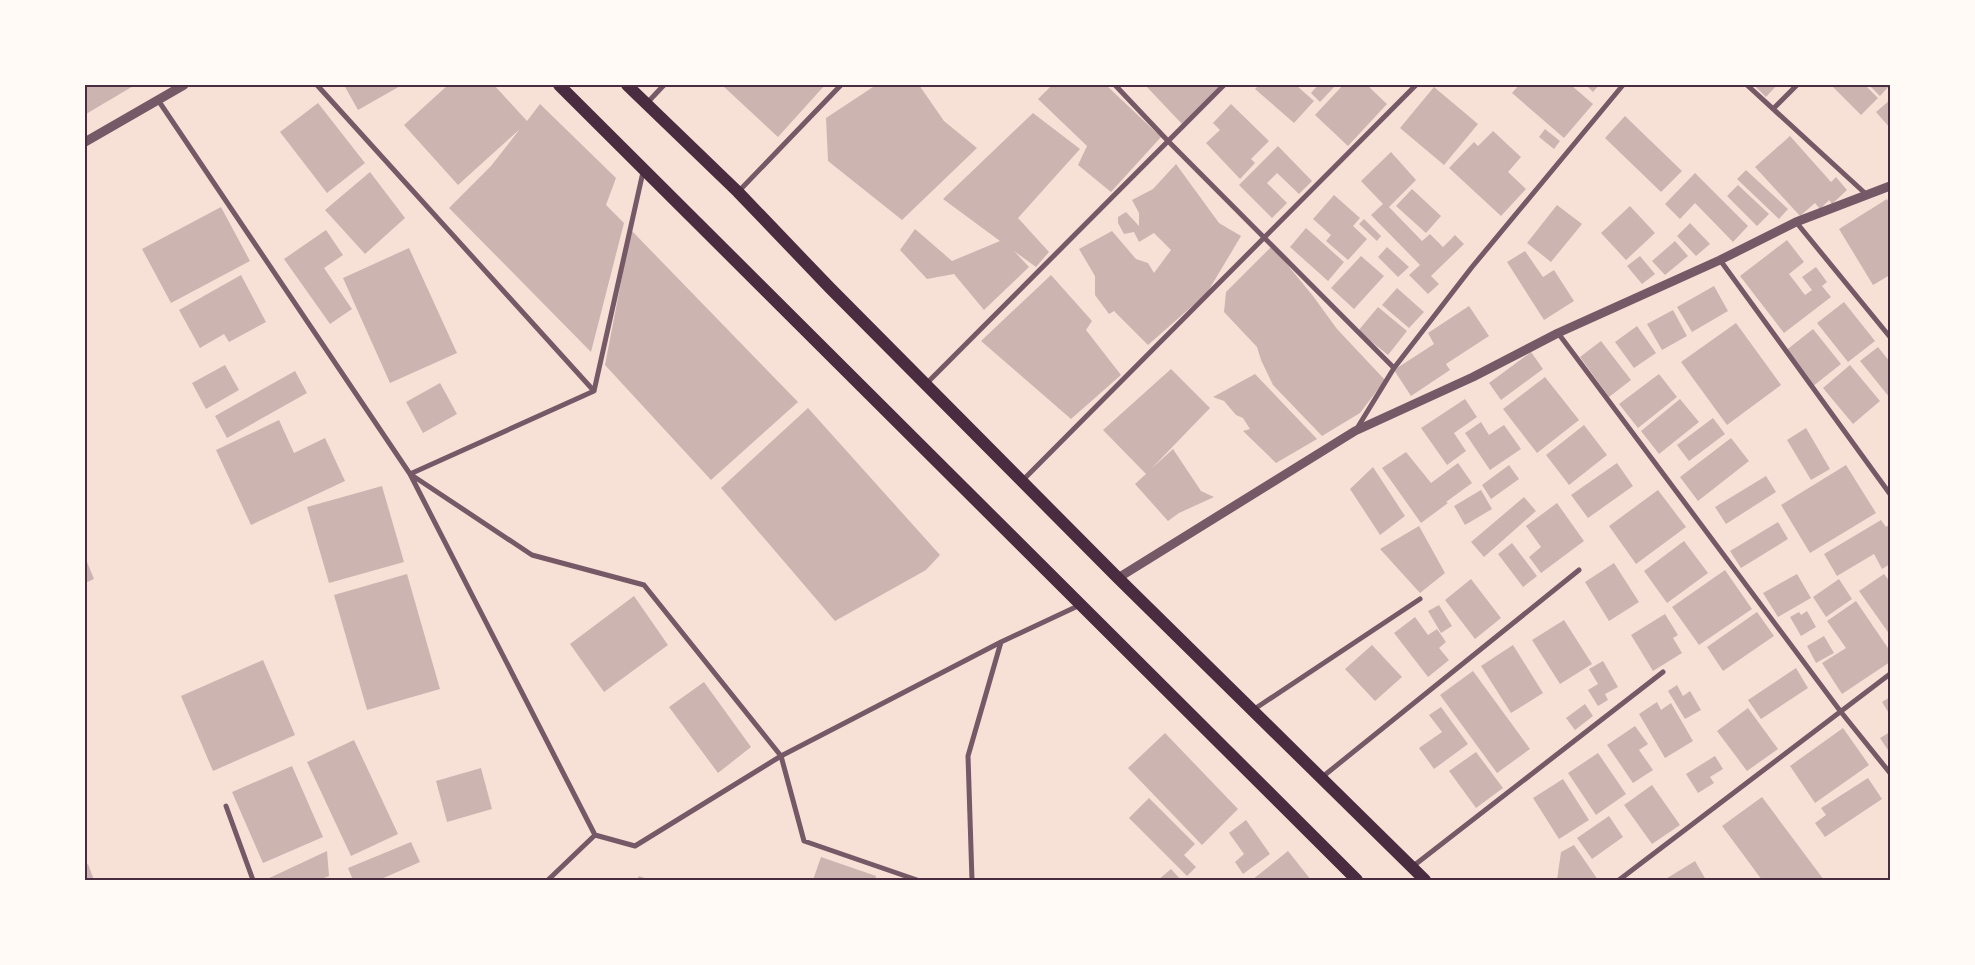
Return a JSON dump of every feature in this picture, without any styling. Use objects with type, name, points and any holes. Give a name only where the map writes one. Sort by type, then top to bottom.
[{"type":"main road","points":[[559,85],[1356,880]]},
{"type":"main road","points":[[627,85],[738,192],[830,288],[1118,578],[1425,880]]},
{"type":"street","points":[[85,142],[184,85]]},
{"type":"street","points":[[317,85],[594,391]]},
{"type":"street","points":[[646,104],[664,85]]},
{"type":"street","points":[[738,192],[842,85]]},
{"type":"street","points":[[1115,85],[1168,141],[1394,368]]},
{"type":"street","points":[[926,384],[1224,85]]},
{"type":"street","points":[[1022,481],[1416,85]]},
{"type":"street","points":[[1355,431],[1394,368],[1472,267],[1623,85]]},
{"type":"street","points":[[1747,85],[1867,195]]},
{"type":"street","points":[[1773,109],[1797,85]]},
{"type":"street","points":[[158,100],[410,474],[595,834],[635,846],[781,756],[1001,642],[1081,605]]},
{"type":"street","points":[[594,391],[644,170]]},
{"type":"street","points":[[1118,578],[1355,431],[1472,377],[1558,333],[1720,260],[1796,222],[1890,186]]},
{"type":"street","points":[[1796,222],[1890,337]]},
{"type":"street","points":[[1720,260],[1890,494]]},
{"type":"street","points":[[1558,333],[1842,712],[1890,773]]},
{"type":"street","points":[[410,474],[594,391]]},
{"type":"street","points":[[410,474],[532,555],[644,585],[781,756],[804,841],[918,880]]},
{"type":"street","points":[[1321,778],[1579,570]]},
{"type":"street","points":[[1253,710],[1420,598]]},
{"type":"street","points":[[972,880],[968,756],[1001,642]]},
{"type":"street","points":[[1412,867],[1663,672]]},
{"type":"street","points":[[1619,880],[1890,674]]},
{"type":"street","points":[[226,806],[253,880]]},
{"type":"street","points":[[548,880],[595,834]]},
{"type":"building","points":[[85,85],[135,85],[86,114]]},
{"type":"building","points":[[344,85],[402,85],[358,110]]},
{"type":"building","points":[[448,85],[494,85],[527,121],[540,104],[616,178],[606,205],[624,223],[591,352],[449,208],[491,166],[520,129],[458,185],[404,125]]},
{"type":"building","points":[[722,85],[825,85],[778,137]]},
{"type":"building","points":[[876,85],[919,85],[944,121],[977,148],[902,220],[828,161],[826,118]]},
{"type":"building","points":[[1052,85],[1106,85],[1161,137],[1111,192],[1078,165],[1087,146],[1038,99]]},
{"type":"building","points":[[1145,85],[1222,85],[1182,124]]},
{"type":"building","points":[[1259,85],[1296,85],[1314,101],[1294,123],[1255,89]]},
{"type":"building","points":[[1318,85],[1336,85],[1320,102],[1311,93]]},
{"type":"building","points":[[1343,85],[1367,85],[1387,104],[1348,146],[1315,115]]},
{"type":"building","points":[[1519,85],[1571,85],[1593,104],[1564,138],[1512,93]]},
{"type":"building","points":[[1586,85],[1599,85],[1593,92]]},
{"type":"building","points":[[1754,85],[1777,85],[1766,97]]},
{"type":"building","points":[[1831,85],[1865,85],[1878,98],[1861,115]]},
{"type":"building","points":[[1869,85],[1890,85],[1880,96]]},
{"type":"building","points":[[1434,87],[1478,124],[1444,165],[1400,128]]},
{"type":"building","points":[[1890,100],[1890,128],[1876,112]]},
{"type":"building","points":[[318,103],[365,163],[327,193],[280,132]]},
{"type":"building","points":[[1231,104],[1269,141],[1251,159],[1255,163],[1240,179],[1206,143],[1220,130],[1213,123]]},
{"type":"building","points":[[1033,113],[1080,149],[1018,218],[1049,252],[1036,267],[1014,251],[1029,267],[984,310],[954,274],[927,279],[900,250],[915,229],[952,261],[1000,241],[943,199]]},
{"type":"building","points":[[1625,116],[1682,171],[1661,192],[1605,138]]},
{"type":"building","points":[[1545,129],[1560,141],[1554,149],[1539,137]]},
{"type":"building","points":[[1493,131],[1521,157],[1508,172],[1526,189],[1501,216],[1449,168],[1474,142],[1478,146]]},
{"type":"building","points":[[1790,136],[1831,182],[1836,177],[1847,190],[1832,204],[1829,200],[1820,209],[1815,203],[1800,216],[1755,167]]},
{"type":"building","points":[[1278,146],[1312,181],[1299,194],[1277,173],[1267,183],[1287,203],[1272,218],[1239,185]]},
{"type":"building","points":[[1391,152],[1416,180],[1389,207],[1422,241],[1430,234],[1443,247],[1455,235],[1464,244],[1431,276],[1439,284],[1428,294],[1409,275],[1420,265],[1371,215],[1383,204],[1361,181]]},
{"type":"building","points":[[1176,164],[1219,223],[1241,236],[1207,293],[1148,345],[1114,311],[1109,314],[1095,295],[1095,276],[1079,249],[1112,231],[1136,259],[1148,263],[1154,273],[1171,250],[1154,233],[1139,242],[1134,232],[1124,234],[1118,223],[1118,217],[1126,212],[1139,226],[1139,213],[1132,200],[1153,189]]},
{"type":"building","points":[[1746,170],[1788,209],[1779,219],[1737,179]]},
{"type":"building","points":[[370,172],[405,218],[365,254],[325,210]]},
{"type":"building","points":[[1695,173],[1748,226],[1733,242],[1695,203],[1680,219],[1665,204]]},
{"type":"building","points":[[1738,185],[1769,214],[1757,226],[1727,196]]},
{"type":"building","points":[[1412,189],[1441,216],[1426,233],[1396,206]]},
{"type":"building","points":[[1334,195],[1360,218],[1353,226],[1367,239],[1348,260],[1326,241],[1331,235],[1313,219]]},
{"type":"building","points":[[1887,199],[1890,204],[1890,275],[1873,285],[1839,229]]},
{"type":"building","points":[[1557,205],[1582,224],[1551,262],[1527,243]]},
{"type":"building","points":[[1630,206],[1655,233],[1626,260],[1601,233]]},
{"type":"building","points":[[221,207],[250,261],[171,303],[142,249]]},
{"type":"building","points":[[1364,219],[1381,236],[1377,241],[1359,224]]},
{"type":"building","points":[[1690,223],[1710,244],[1696,256],[1677,236]]},
{"type":"building","points":[[1306,228],[1344,262],[1328,281],[1290,247]]},
{"type":"building","points":[[326,230],[343,255],[324,268],[352,309],[330,324],[284,259]]},
{"type":"building","points":[[631,230],[798,402],[711,480],[605,365]]},
{"type":"building","points":[[1787,240],[1804,262],[1789,274],[1805,295],[1812,290],[1802,277],[1816,267],[1827,282],[1822,286],[1831,297],[1784,333],[1740,276]]},
{"type":"building","points":[[1675,241],[1688,256],[1665,275],[1652,261]]},
{"type":"building","points":[[1272,246],[1337,329],[1385,380],[1360,413],[1322,436],[1273,385],[1257,347],[1224,312],[1226,292]]},
{"type":"building","points":[[1387,247],[1409,267],[1398,277],[1378,257]]},
{"type":"building","points":[[409,248],[457,353],[390,383],[343,278]]},
{"type":"building","points":[[1525,251],[1543,277],[1554,270],[1574,301],[1544,320],[1507,262]]},
{"type":"building","points":[[1361,256],[1384,276],[1354,309],[1331,288]]},
{"type":"building","points":[[1640,256],[1655,274],[1642,284],[1627,266]]},
{"type":"building","points":[[241,275],[266,322],[229,342],[224,334],[200,348],[179,310]]},
{"type":"building","points":[[1051,275],[1092,321],[1086,330],[1121,375],[1071,419],[981,341]]},
{"type":"building","points":[[1714,286],[1728,311],[1692,332],[1677,307]]},
{"type":"building","points":[[1397,288],[1424,312],[1409,328],[1382,305]]},
{"type":"building","points":[[1844,302],[1875,341],[1848,362],[1817,323]]},
{"type":"building","points":[[1469,306],[1489,336],[1446,364],[1450,370],[1411,396],[1394,370],[1434,344],[1428,333]]},
{"type":"building","points":[[1378,307],[1407,331],[1388,355],[1358,331]]},
{"type":"building","points":[[1673,310],[1687,336],[1662,350],[1647,324]]},
{"type":"building","points":[[1736,323],[1781,385],[1727,425],[1681,362]]},
{"type":"building","points":[[1637,326],[1656,353],[1634,368],[1615,342]]},
{"type":"building","points":[[1813,329],[1841,364],[1812,387],[1784,352]]},
{"type":"building","points":[[1601,341],[1631,380],[1609,397],[1580,357]]},
{"type":"building","points":[[1878,347],[1890,362],[1890,398],[1860,361]]},
{"type":"building","points":[[1531,352],[1543,369],[1501,400],[1489,383]]},
{"type":"building","points":[[225,365],[239,390],[206,409],[192,383]]},
{"type":"building","points":[[1850,365],[1880,401],[1853,424],[1823,388]]},
{"type":"building","points":[[1171,369],[1210,408],[1151,469],[1173,449],[1201,491],[1214,497],[1179,513],[1168,521],[1135,484],[1146,474],[1103,430]]},
{"type":"building","points":[[295,371],[307,393],[227,438],[215,416]]},
{"type":"building","points":[[1255,374],[1317,439],[1276,463],[1243,431],[1250,429],[1243,418],[1236,415],[1224,401],[1213,397]]},
{"type":"building","points":[[1659,374],[1677,397],[1638,428],[1619,404]]},
{"type":"building","points":[[1545,377],[1579,420],[1537,453],[1503,409]]},
{"type":"building","points":[[440,383],[457,414],[423,433],[406,402]]},
{"type":"building","points":[[1465,399],[1477,417],[1454,433],[1466,451],[1447,465],[1421,428]]},
{"type":"building","points":[[1680,399],[1699,422],[1659,454],[1641,431]]},
{"type":"building","points":[[808,408],[940,555],[926,570],[835,621],[721,488]]},
{"type":"building","points":[[1713,418],[1725,434],[1689,461],[1677,445]]},
{"type":"building","points":[[279,420],[294,453],[325,438],[345,481],[251,525],[216,450]]},
{"type":"building","points":[[1481,422],[1489,435],[1504,425],[1521,449],[1490,470],[1465,433]]},
{"type":"building","points":[[1584,425],[1607,455],[1569,485],[1546,455]]},
{"type":"building","points":[[1806,428],[1830,469],[1811,480],[1787,440]]},
{"type":"building","points":[[1731,438],[1749,461],[1698,501],[1680,477]]},
{"type":"building","points":[[1406,452],[1431,483],[1458,463],[1472,483],[1421,523],[1382,468]]},
{"type":"building","points":[[1617,463],[1633,486],[1588,518],[1571,495]]},
{"type":"building","points":[[1509,465],[1519,479],[1491,499],[1482,485]]},
{"type":"building","points":[[1846,465],[1876,513],[1810,553],[1781,505]]},
{"type":"building","points":[[1373,467],[1405,516],[1380,535],[1350,489]]},
{"type":"building","points":[[1766,476],[1776,492],[1726,524],[1715,507]]},
{"type":"building","points":[[382,486],[404,562],[329,583],[307,507]]},
{"type":"building","points":[[1481,490],[1492,509],[1465,525],[1454,506]]},
{"type":"building","points":[[1658,490],[1686,527],[1636,564],[1609,526]]},
{"type":"building","points":[[1524,497],[1536,511],[1484,557],[1471,542]]},
{"type":"building","points":[[1557,503],[1584,541],[1541,573],[1529,557],[1541,547],[1526,526]]},
{"type":"building","points":[[1881,520],[1886,527],[1890,524],[1890,564],[1882,569],[1874,554],[1837,576],[1824,554]]},
{"type":"building","points":[[1778,522],[1788,539],[1741,568],[1730,551]]},
{"type":"building","points":[[1419,526],[1445,573],[1420,593],[1380,549]]},
{"type":"building","points":[[1684,541],[1708,573],[1667,603],[1644,571]]},
{"type":"building","points":[[1512,543],[1537,576],[1523,587],[1498,554]]},
{"type":"building","points":[[85,557],[94,579],[85,583]]},
{"type":"building","points":[[1614,563],[1639,602],[1609,621],[1585,582]]},
{"type":"building","points":[[1725,570],[1752,609],[1699,645],[1672,607]]},
{"type":"building","points":[[407,574],[440,689],[367,710],[334,595]]},
{"type":"building","points":[[1797,574],[1811,598],[1778,617],[1763,593]]},
{"type":"building","points":[[1884,574],[1890,582],[1890,635],[1859,591]]},
{"type":"building","points":[[1471,579],[1501,618],[1475,639],[1445,600]]},
{"type":"building","points":[[1839,579],[1852,599],[1826,617],[1813,597]]},
{"type":"building","points":[[634,596],[668,645],[604,692],[570,644]]},
{"type":"building","points":[[1856,601],[1890,651],[1890,662],[1842,694],[1822,663],[1846,648],[1827,621]]},
{"type":"building","points":[[1439,605],[1452,626],[1441,633],[1428,611]]},
{"type":"building","points":[[1807,611],[1816,627],[1801,636],[1790,617],[1799,612],[1801,615]]},
{"type":"building","points":[[1757,612],[1774,636],[1723,671],[1707,647]]},
{"type":"building","points":[[1665,614],[1678,635],[1673,638],[1682,653],[1653,671],[1631,635]]},
{"type":"building","points":[[1415,617],[1428,635],[1437,629],[1446,642],[1439,648],[1449,660],[1428,677],[1394,633]]},
{"type":"building","points":[[1564,620],[1592,664],[1560,684],[1532,640]]},
{"type":"building","points":[[1824,636],[1834,653],[1816,663],[1807,646]]},
{"type":"building","points":[[1372,645],[1402,677],[1375,701],[1345,669]]},
{"type":"building","points":[[1513,645],[1543,693],[1511,713],[1481,666]]},
{"type":"building","points":[[263,660],[295,735],[213,771],[181,696]]},
{"type":"building","points":[[1603,661],[1618,687],[1605,694],[1608,700],[1598,706],[1588,690],[1598,684],[1589,669]]},
{"type":"building","points":[[1796,668],[1808,688],[1761,719],[1748,700]]},
{"type":"building","points":[[1473,671],[1530,749],[1497,773],[1440,695]]},
{"type":"building","points":[[704,682],[751,747],[718,773],[669,707]]},
{"type":"building","points":[[1677,685],[1683,696],[1690,691],[1701,710],[1685,719],[1668,691]]},
{"type":"building","points":[[1890,697],[1890,715],[1882,702]]},
{"type":"building","points":[[1657,702],[1661,710],[1671,703],[1693,741],[1665,758],[1639,714]]},
{"type":"building","points":[[1585,704],[1593,716],[1575,730],[1566,718]]},
{"type":"building","points":[[1441,707],[1468,744],[1434,769],[1419,748],[1442,732],[1429,715]]},
{"type":"building","points":[[1748,708],[1778,749],[1747,771],[1717,731]]},
{"type":"building","points":[[1635,726],[1648,744],[1639,750],[1653,770],[1633,783],[1607,745]]},
{"type":"building","points":[[1843,728],[1869,765],[1815,803],[1790,766]]},
{"type":"building","points":[[1890,732],[1890,753],[1880,738]]},
{"type":"building","points":[[1165,733],[1238,809],[1202,845],[1128,768]]},
{"type":"building","points":[[354,740],[398,834],[351,856],[307,762]]},
{"type":"building","points":[[1476,752],[1503,788],[1476,808],[1449,771]]},
{"type":"building","points":[[1598,753],[1626,794],[1596,815],[1568,773]]},
{"type":"building","points":[[1715,756],[1723,769],[1710,777],[1714,783],[1698,793],[1686,774]]},
{"type":"building","points":[[292,766],[323,837],[263,863],[232,792]]},
{"type":"building","points":[[481,768],[492,809],[447,822],[436,781]]},
{"type":"building","points":[[1868,778],[1882,799],[1825,837],[1815,823],[1826,815],[1821,808]]},
{"type":"building","points":[[1563,779],[1589,820],[1559,839],[1533,798]]},
{"type":"building","points":[[1652,785],[1680,825],[1652,844],[1624,805]]},
{"type":"building","points":[[1762,797],[1824,880],[1762,880],[1722,826]]},
{"type":"building","points":[[1149,798],[1195,844],[1184,855],[1196,867],[1187,876],[1129,818]]},
{"type":"building","points":[[1609,816],[1623,837],[1592,859],[1577,838]]},
{"type":"building","points":[[1246,820],[1270,854],[1243,874],[1235,862],[1244,854],[1229,833]]},
{"type":"building","points":[[411,842],[420,862],[379,880],[353,880],[348,868]]},
{"type":"building","points":[[1574,845],[1598,880],[1557,880],[1561,852]]},
{"type":"building","points":[[327,851],[329,876],[319,880],[265,880]]},
{"type":"building","points":[[1288,851],[1311,880],[1252,880]]},
{"type":"building","points":[[821,857],[876,876],[875,880],[813,880]]},
{"type":"building","points":[[1695,861],[1706,880],[1664,880]]},
{"type":"building","points":[[88,864],[94,880],[85,880],[85,866]]},
{"type":"building","points":[[1171,869],[1181,880],[1158,880]]},
{"type":"building","points":[[639,876],[650,880],[637,880]]}]
